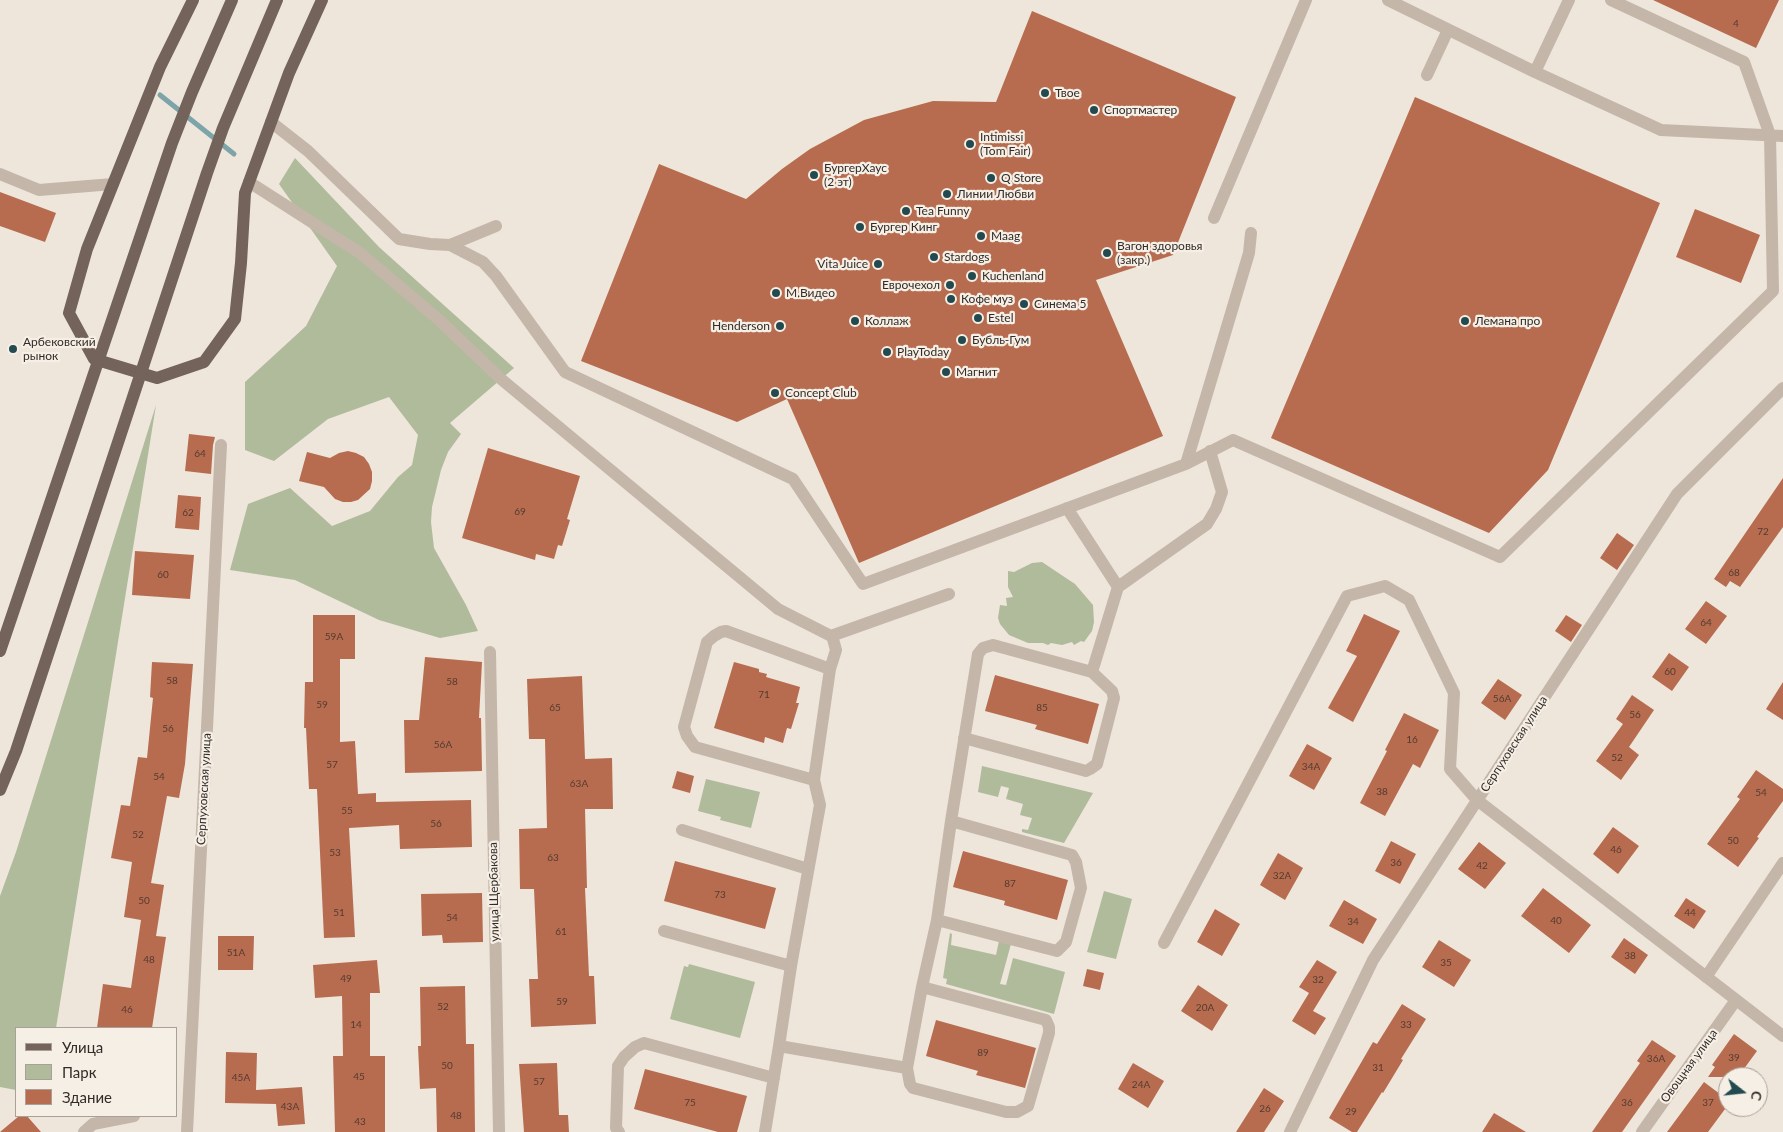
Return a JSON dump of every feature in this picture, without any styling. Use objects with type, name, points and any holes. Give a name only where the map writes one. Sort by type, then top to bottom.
[{"type":"main road","points":[[193,0],[160,68],[87,249],[69,313],[94,359],[157,378],[204,362],[234,319],[241,263],[245,193],[248,182],[289,73],[322,0]]},
{"type":"main road","points":[[0,651],[172,143],[232,0]]},
{"type":"main road","points":[[0,790],[16,751],[210,164],[223,128],[277,0]]},
{"type":"street","points":[[1214,218],[1306,0]]},
{"type":"street","points":[[1388,0],[1535,72],[1660,130],[1783,136]]},
{"type":"street","points":[[1535,72],[1569,0]]},
{"type":"street","points":[[270,122],[308,151],[399,238],[430,244],[450,245],[483,262],[496,276],[565,372],[793,479],[863,584],[1186,464],[1233,440],[1500,557],[1773,291],[1770,135],[1744,62],[1611,0]]},
{"type":"street","points":[[1427,75],[1448,30]]},
{"type":"street","points":[[0,174],[39,190],[113,184]]},
{"type":"street","points":[[248,182],[360,253],[438,319],[501,379],[778,609],[830,636],[836,645],[830,669],[814,780],[820,805],[791,966],[765,1132]]},
{"type":"street","points":[[450,245],[496,226]]},
{"type":"street","points":[[1186,464],[1249,253],[1251,233]]},
{"type":"street","name":"Серпуховская улица","points":[[1290,1132],[1372,960],[1677,494],[1783,388]]},
{"type":"street","name":"Серпуховская улица","points":[[187,1132],[183,1106],[221,445]]},
{"type":"street","points":[[1092,672],[1118,587],[1208,524],[1216,510],[1222,492],[1210,451]]},
{"type":"street","points":[[1067,508],[1118,587]]},
{"type":"street","points":[[1164,943],[1347,596],[1385,586],[1409,600],[1454,693],[1450,769],[1477,800],[1783,1036]]},
{"type":"street","points":[[830,636],[949,594]]},
{"type":"street","points":[[814,780],[695,747],[686,736],[684,727],[707,642],[721,632],[726,631],[830,669]]},
{"type":"street","points":[[922,987],[1046,1020],[1049,1033],[1031,1102],[1028,1106],[1017,1112],[1006,1112],[913,1088],[910,1084],[907,1068],[922,987],[937,920],[950,821],[978,654],[983,648],[993,645],[1092,672],[1112,690],[1114,698],[1097,764],[1086,771],[964,738]]},
{"type":"street","name":"улица Щербакова","points":[[490,652],[499,1132]]},
{"type":"street","points":[[937,920],[1057,951],[1066,942],[1081,888],[1076,862],[1072,855],[950,821]]},
{"type":"street","points":[[682,830],[808,869]]},
{"type":"street","points":[[1706,977],[1783,863]]},
{"type":"street","points":[[664,931],[791,966]]},
{"type":"street","name":"Овощная улица","points":[[1642,1132],[1736,1000]]},
{"type":"street","points":[[619,1132],[616,1128],[618,1066],[630,1052],[644,1043],[774,1078]]},
{"type":"street","points":[[779,1046],[907,1068]]},
{"type":"street","points":[[84,1132],[93,1124],[129,1117]]},
{"type":"green space","points":[[295,158],[379,247],[514,368],[450,423],[461,434],[448,452],[441,470],[432,507],[431,522],[434,548],[466,605],[478,631],[440,638],[379,620],[295,580],[230,570],[248,504],[290,488],[332,526],[370,511],[398,477],[412,465],[418,435],[389,397],[328,419],[274,461],[245,450],[245,382],[306,326],[337,266],[279,184]]},
{"type":"green space","points":[[156,405],[56,1027],[15,1027],[15,1090],[0,1087],[0,896],[16,852]]},
{"type":"green space","points":[[1042,562],[1075,584],[1093,605],[1094,622],[1092,631],[1084,642],[1081,641],[1074,645],[1072,642],[1062,645],[1028,643],[1009,635],[1000,624],[998,618],[1000,605],[1007,606],[1006,598],[1013,597],[1008,587],[1008,571],[1014,572],[1032,563]]},
{"type":"green space","points":[[982,766],[1093,793],[1064,843],[1022,832],[1022,829],[1028,830],[1032,818],[1020,815],[1023,804],[1006,799],[1009,788],[1001,786],[998,797],[978,792]]},
{"type":"green space","points":[[706,779],[760,792],[751,828],[720,820],[721,817],[698,811]]},
{"type":"green space","points":[[1104,891],[1132,899],[1116,959],[1087,952]]},
{"type":"green space","points":[[950,933],[952,934],[951,945],[996,955],[999,941],[1011,944],[1000,984],[1006,985],[1013,958],[1065,972],[1054,1014],[946,984],[947,979],[943,978]]},
{"type":"green space","points":[[689,964],[755,982],[740,1038],[670,1019],[684,966],[688,967]]},
{"type":"building","points":[[1653,0],[1779,0],[1756,48]]},
{"type":"building","name":"Коллаж","points":[[1032,11],[1236,97],[1173,255],[1096,280],[1163,436],[859,563],[787,399],[737,422],[581,361],[659,164],[746,199],[810,149],[864,120],[933,101],[996,102]]},
{"type":"building","name":"Лемана про","points":[[1415,97],[1660,203],[1548,470],[1489,533],[1271,438]]},
{"type":"building","points":[[0,192],[56,213],[45,242],[0,226]]},
{"type":"building","points":[[1695,209],[1760,235],[1741,283],[1676,257]]},
{"type":"building","points":[[189,434],[215,437],[211,474],[185,471]]},
{"type":"building","points":[[488,448],[580,476],[567,519],[570,520],[562,546],[558,545],[554,559],[536,554],[535,560],[462,538]]},
{"type":"building","points":[[348,451],[364,457],[372,472],[370,489],[358,500],[343,502],[335,499],[324,487],[299,481],[307,452],[330,458]]},
{"type":"building","points":[[1783,478],[1783,527],[1740,587],[1730,581],[1726,587],[1714,579]]},
{"type":"building","points":[[178,495],[201,497],[199,530],[175,528]]},
{"type":"building","points":[[1617,533],[1634,545],[1617,570],[1600,558]]},
{"type":"building","points":[[135,551],[194,555],[190,599],[132,595]]},
{"type":"building","points":[[1706,601],[1727,616],[1706,644],[1685,629]]},
{"type":"building","points":[[1364,614],[1400,631],[1353,722],[1328,708],[1357,656],[1346,651]]},
{"type":"building","points":[[313,615],[355,615],[355,659],[340,659],[340,742],[355,741],[358,794],[376,793],[376,802],[471,800],[472,847],[400,849],[399,825],[349,828],[355,937],[324,938],[317,789],[309,789],[306,728],[304,728],[305,682],[313,682]]},
{"type":"building","points":[[1566,615],[1582,625],[1571,642],[1555,631]]},
{"type":"building","points":[[1669,653],[1689,667],[1672,691],[1652,677]]},
{"type":"building","points":[[425,657],[482,662],[479,718],[481,718],[482,771],[405,773],[404,720],[419,720]]},
{"type":"building","points":[[152,662],[193,664],[185,764],[179,798],[167,796],[151,883],[164,885],[156,936],[166,937],[152,1027],[97,1027],[103,984],[131,988],[141,920],[124,917],[132,862],[111,858],[121,805],[130,806],[138,757],[147,758],[153,698],[150,697]]},
{"type":"building","points":[[734,662],[759,669],[759,672],[767,674],[766,677],[800,687],[796,703],[799,703],[791,729],[787,728],[783,743],[765,737],[764,743],[714,728]]},
{"type":"building","points":[[995,675],[1099,704],[1088,744],[1035,729],[1037,725],[985,711]]},
{"type":"building","points":[[582,676],[585,759],[612,758],[613,809],[585,809],[587,888],[585,888],[589,976],[594,976],[596,1024],[531,1027],[529,979],[538,979],[534,889],[520,889],[519,829],[547,828],[545,739],[529,739],[527,679]]},
{"type":"building","points":[[1498,679],[1522,695],[1505,720],[1481,703]]},
{"type":"building","points":[[1783,682],[1783,720],[1766,709]]},
{"type":"building","points":[[1632,695],[1654,710],[1629,747],[1639,755],[1621,780],[1596,761],[1623,724],[1616,719]]},
{"type":"building","points":[[1404,713],[1439,730],[1420,768],[1413,764],[1385,816],[1360,803]]},
{"type":"building","points":[[1307,744],[1332,758],[1314,790],[1289,776]]},
{"type":"building","points":[[1756,770],[1783,789],[1783,801],[1738,867],[1707,844],[1740,799],[1737,797]]},
{"type":"building","points":[[677,771],[694,776],[690,793],[672,788]]},
{"type":"building","points":[[1613,827],[1639,846],[1618,874],[1593,854]]},
{"type":"building","points":[[1391,841],[1416,854],[1400,884],[1375,871]]},
{"type":"building","points":[[1479,842],[1506,863],[1485,889],[1458,869]]},
{"type":"building","points":[[963,851],[1068,880],[1057,920],[1004,905],[1005,901],[953,887]]},
{"type":"building","points":[[1278,853],[1303,868],[1285,900],[1260,885]]},
{"type":"building","points":[[675,861],[776,888],[765,929],[664,901]]},
{"type":"building","points":[[1543,888],[1591,925],[1569,953],[1521,916]]},
{"type":"building","points":[[482,893],[483,942],[443,943],[442,935],[422,936],[421,894]]},
{"type":"building","points":[[1686,898],[1706,911],[1694,929],[1674,916]]},
{"type":"building","points":[[1344,900],[1377,919],[1363,944],[1329,926]]},
{"type":"building","points":[[1215,909],[1240,924],[1222,956],[1197,942]]},
{"type":"building","points":[[218,936],[254,936],[253,970],[218,970]]},
{"type":"building","points":[[1624,938],[1648,955],[1635,974],[1611,957]]},
{"type":"building","points":[[1439,940],[1471,960],[1454,987],[1422,967]]},
{"type":"building","points":[[377,960],[380,993],[370,993],[370,1056],[385,1056],[385,1132],[335,1132],[333,1056],[343,1056],[342,996],[315,998],[313,965]]},
{"type":"building","points":[[1317,960],[1337,972],[1313,1011],[1326,1018],[1315,1035],[1292,1021],[1309,993],[1299,987]]},
{"type":"building","points":[[1087,969],[1104,973],[1100,990],[1083,986]]},
{"type":"building","points":[[1198,985],[1228,1005],[1212,1031],[1181,1011]]},
{"type":"building","points":[[465,986],[466,1044],[474,1044],[475,1132],[437,1132],[436,1088],[420,1089],[418,1046],[421,1046],[420,987]]},
{"type":"building","points":[[1402,1004],[1426,1019],[1401,1059],[1403,1060],[1383,1093],[1357,1132],[1352,1132],[1329,1118],[1373,1042],[1377,1044]]},
{"type":"building","points":[[936,1020],[1036,1048],[1025,1088],[976,1075],[978,1071],[926,1056]]},
{"type":"building","points":[[1734,1034],[1757,1051],[1745,1067],[1718,1067],[1718,1077],[1708,1077],[1715,1067],[1712,1065]]},
{"type":"building","points":[[1652,1040],[1676,1056],[1622,1132],[1592,1132],[1640,1063],[1637,1061]]},
{"type":"building","points":[[226,1052],[257,1053],[256,1090],[302,1087],[305,1124],[278,1126],[276,1104],[225,1103]]},
{"type":"building","points":[[557,1063],[559,1115],[568,1115],[569,1132],[524,1132],[519,1064]]},
{"type":"building","points":[[1133,1063],[1164,1081],[1148,1108],[1118,1089]]},
{"type":"building","points":[[645,1069],[747,1096],[737,1132],[718,1132],[634,1109]]},
{"type":"building","points":[[1704,1082],[1718,1092],[1719,1117],[1708,1132],[1667,1132]]},
{"type":"building","points":[[1264,1088],[1284,1101],[1264,1132],[1236,1132]]},
{"type":"building","points":[[1494,1113],[1526,1132],[1482,1132]]},
{"type":"building","points":[[18,1117],[28,1117],[41,1132],[0,1132]]},
{"type":"waterway","points":[[160,95],[234,154]]},
{"type":"place","name":"Твое","points":[[1045,93]]},
{"type":"place","name":"Спортмастер","points":[[1094,110]]},
{"type":"place","name":"Intimissi (Tom Fair)","points":[[970,144]]},
{"type":"place","name":"БургерХаус (2 эт)","points":[[814,175]]},
{"type":"place","name":"Q Store","points":[[991,178]]},
{"type":"place","name":"Линии Любви","points":[[947,194]]},
{"type":"place","name":"Tea Funny","points":[[906,211]]},
{"type":"place","name":"Бургер Кинг","points":[[860,227]]},
{"type":"place","name":"Maag","points":[[981,236]]},
{"type":"place","name":"Вагон здоровья (закр.)","points":[[1107,253]]},
{"type":"place","name":"Stardogs","points":[[934,257]]},
{"type":"place","name":"Vita Juice","points":[[878,264]]},
{"type":"place","name":"Kuchenland","points":[[972,276]]},
{"type":"place","name":"Еврочехол","points":[[950,285]]},
{"type":"place","name":"М.Видео","points":[[776,293]]},
{"type":"place","name":"Кофе муз","points":[[951,299]]},
{"type":"place","name":"Синема 5","points":[[1024,304]]},
{"type":"place","name":"Estel","points":[[978,318]]},
{"type":"place","name":"Коллаж","points":[[855,321]]},
{"type":"place","name":"Лемана про","points":[[1465,321]]},
{"type":"place","name":"Henderson","points":[[780,326]]},
{"type":"place","name":"Бубль-Гум","points":[[962,340]]},
{"type":"place","name":"Арбековский рынок","points":[[13,349]]},
{"type":"place","name":"PlayToday","points":[[887,352]]},
{"type":"place","name":"Магнит","points":[[946,372]]},
{"type":"place","name":"Concept Club","points":[[775,393]]}]
